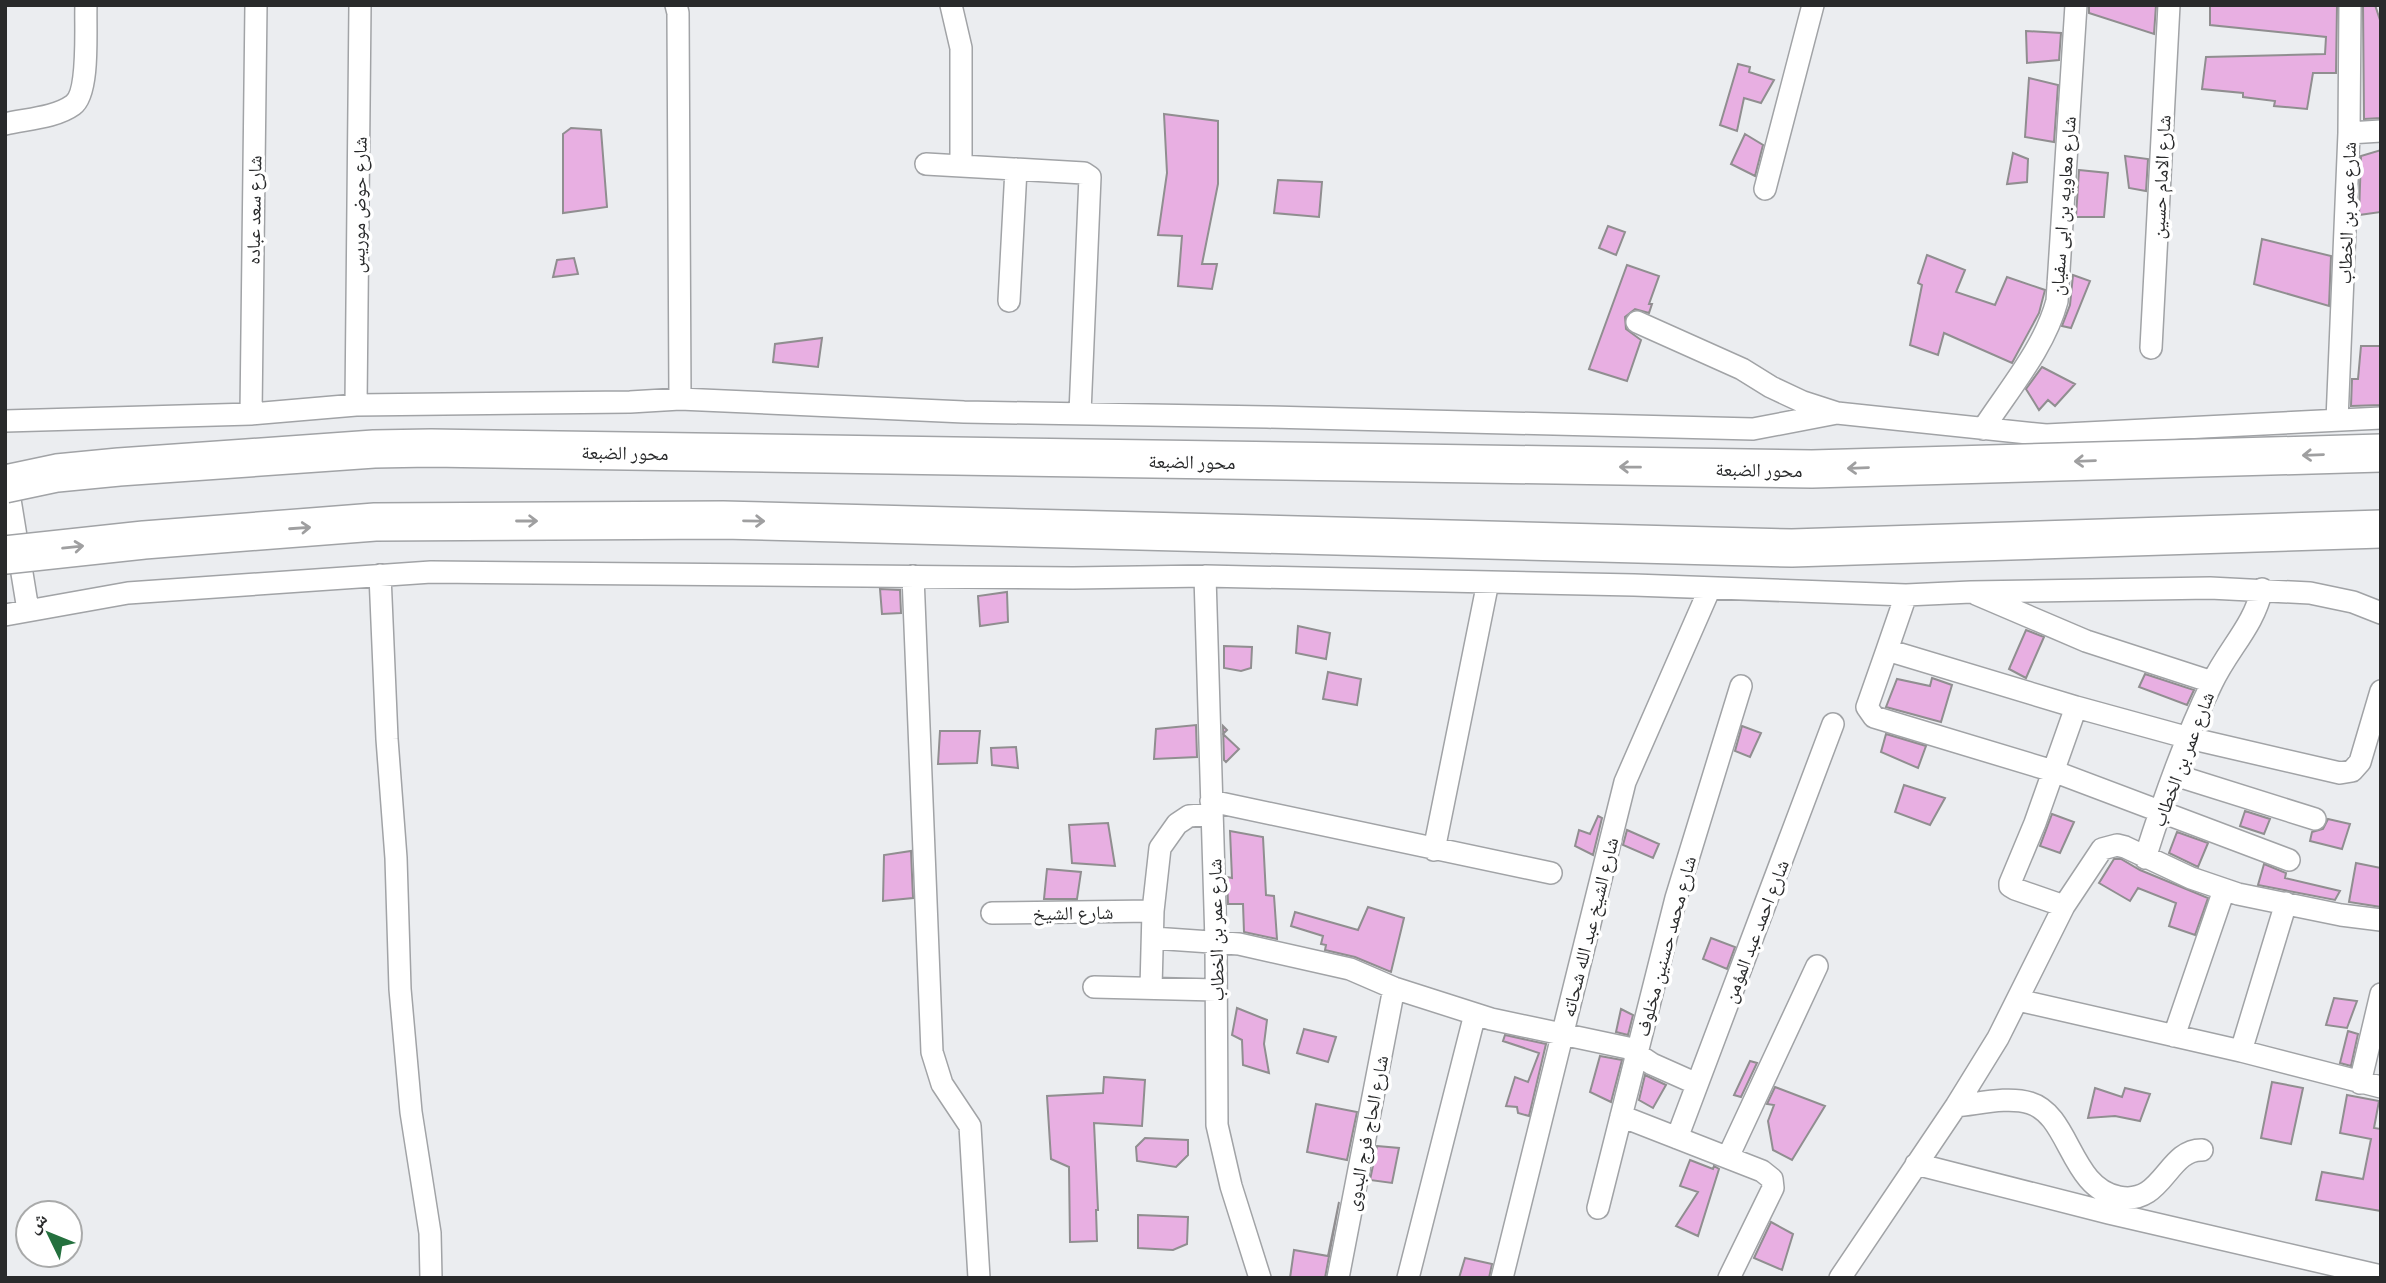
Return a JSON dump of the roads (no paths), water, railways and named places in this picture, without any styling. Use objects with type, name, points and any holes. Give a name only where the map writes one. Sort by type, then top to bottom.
[{"type":"highway","name":"محور الضبعة","points":[[5,484],[57,473],[119,467],[374,449],[431,448],[1812,470],[2381,453]]},
{"type":"highway","points":[[5,555],[144,540],[375,522],[723,520],[1792,548],[2381,529]]},
{"type":"street","points":[[5,124],[51,114],[78,101],[83,83],[86,5]]},
{"type":"street","name":"شارع سعد عباده","points":[[251,414],[256,5]]},
{"type":"street","name":"شارع حوض موريس","points":[[356,405],[360,5]]},
{"type":"street","points":[[676,5],[680,399]]},
{"type":"street","points":[[951,5],[961,48],[961,166]]},
{"type":"street","points":[[1765,189],[1814,5]]},
{"type":"street","name":"شارع معاويه بن ابى سفيان","points":[[1983,429],[2042,338],[2052,320],[2057,300],[2076,5]]},
{"type":"street","name":"شارع الامام حسين","points":[[2151,348],[2169,5]]},
{"type":"street","name":"شارع عمر بن الخطاب","points":[[2337,420],[2349,133],[2350,5]]},
{"type":"street","points":[[2349,133],[2381,131]]},
{"type":"street","points":[[926,164],[1088,174],[1091,180],[1080,413]]},
{"type":"street","points":[[1009,301],[1016,169]]},
{"type":"street","points":[[1637,322],[1742,369],[1803,402],[1837,413],[2046,435],[2381,418]]},
{"type":"street","points":[[5,421],[251,414],[356,405],[680,399],[964,412],[1752,429],[1837,413]]},
{"type":"street","points":[[5,469],[28,610]]},
{"type":"street","points":[[5,615],[128,593],[445,572],[1073,578],[1205,576],[1906,595],[2262,589],[2338,598],[2381,613]]},
{"type":"street","points":[[380,575],[387,739],[396,858],[400,989],[411,1112],[430,1233],[432,1278]]},
{"type":"street","points":[[913,576],[932,1052],[942,1084],[970,1126],[979,1278]]},
{"type":"street","name":"شارع عمر بن الخطاب","points":[[1205,576],[1216,942],[1217,1125],[1231,1186],[1261,1278]]},
{"type":"street","points":[[1434,850],[1488,582]]},
{"type":"street","name":"شارع الشيخ عبد الله شحاته","points":[[1502,1278],[1625,782],[1710,588]]},
{"type":"street","name":"شارع عمر بن الخطاب","points":[[2145,858],[2159,813],[2212,682],[2232,647],[2251,623],[2262,589]]},
{"type":"street","points":[[1970,592],[2086,641],[2212,682]]},
{"type":"street","points":[[1906,595],[1867,707],[1871,715],[2053,771],[2290,860]]},
{"type":"street","points":[[1887,650],[2189,738],[2340,773],[2352,771],[2360,762],[2381,691]]},
{"type":"street","name":"شارع محمد حسنين مخلوف","points":[[1598,1208],[1676,898],[1741,685]]},
{"type":"street","points":[[2064,906],[2010,886],[2076,707]]},
{"type":"street","name":"شارع احمد عبد المؤمن","points":[[1677,1138],[1833,724]]},
{"type":"street","points":[[2175,775],[2315,819]]},
{"type":"street","points":[[1151,988],[1153,911],[1160,848],[1177,824],[1189,816],[1211,808],[1551,873]]},
{"type":"street","points":[[1840,1278],[1998,1038],[2064,906],[2102,849],[2117,845],[2224,890],[2341,915],[2381,920]]},
{"type":"street","points":[[2174,1036],[2224,890]]},
{"type":"street","points":[[2241,1051],[2286,903]]},
{"type":"street","name":"شارع الشيخ","points":[[992,913],[1153,911]]},
{"type":"street","points":[[1153,938],[1216,942],[1264,949],[1350,969],[1394,988],[1475,1014],[1619,1046],[1698,1084]]},
{"type":"street","points":[[1728,1157],[1817,966]]},
{"type":"street","points":[[1094,988],[1216,989]]},
{"type":"street","name":"شارع الحاج فرج البدوى","points":[[1338,1278],[1394,988]]},
{"type":"street","points":[[2018,1000],[2241,1051],[2370,1085],[2381,994]]},
{"type":"street","points":[[1408,1278],[1475,1014]]},
{"type":"street","points":[[1955,1106],[2012,1101],[2040,1107],[2053,1119],[2071,1154],[2090,1178],[2109,1194],[2120,1198],[2141,1196],[2151,1190],[2182,1156],[2191,1151],[2202,1150]]},
{"type":"street","points":[[1621,1116],[1769,1174],[1773,1188],[1729,1278]]},
{"type":"street","points":[[1916,1164],[2109,1213],[2381,1276]]}]
